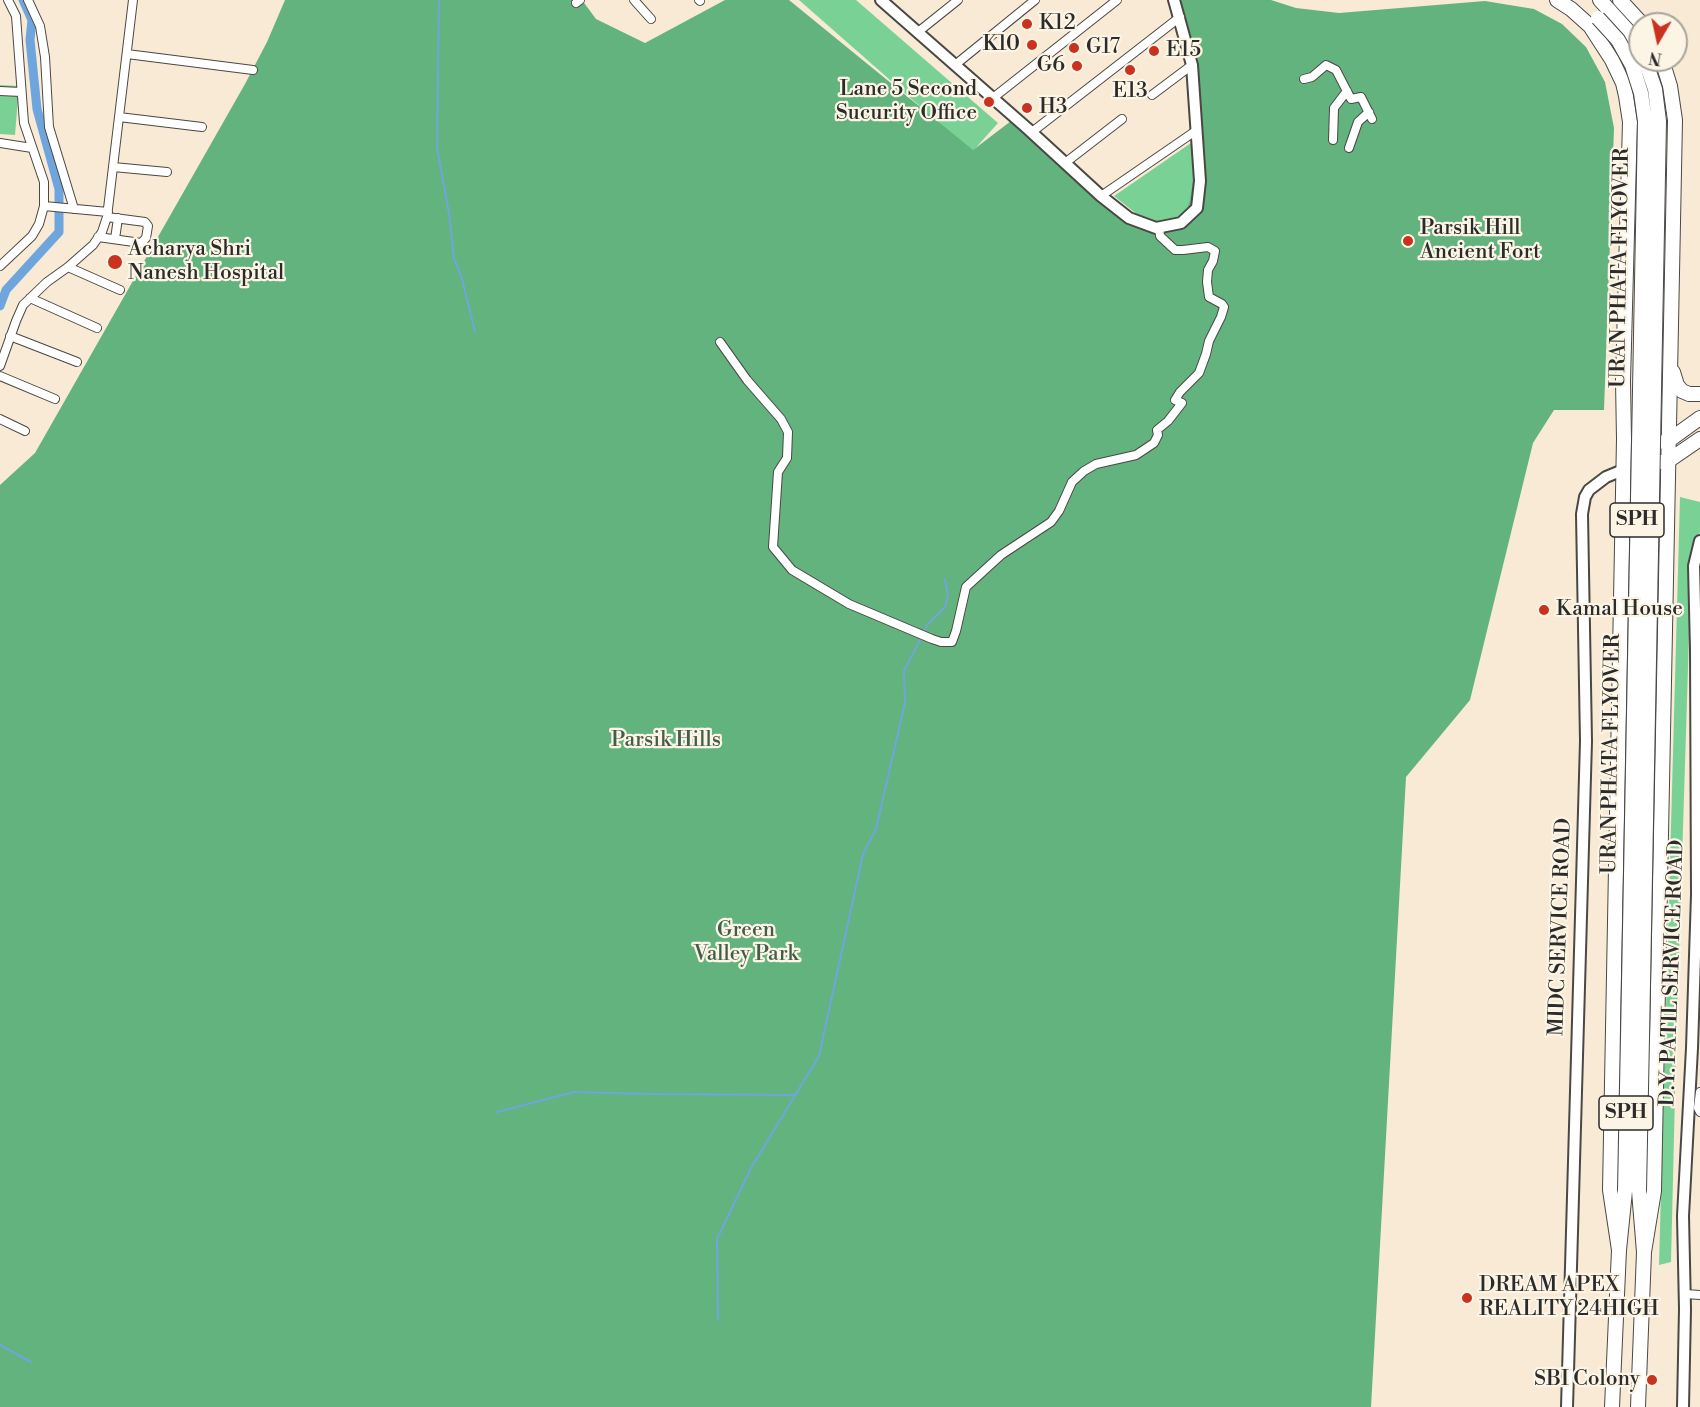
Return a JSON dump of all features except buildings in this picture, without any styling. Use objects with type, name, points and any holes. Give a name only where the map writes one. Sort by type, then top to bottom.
[{"type":"highway","points":[[1557,0],[1581,17],[1598,37],[1618,71],[1629,109],[1610,1190],[1618,1250]]},
{"type":"highway","name":"URAN PHATA FLYOVER","points":[[1569,0],[1587,10],[1602,9],[1628,31]]},
{"type":"highway","points":[[1620,0],[1631,12]]},
{"type":"highway","name":"URAN PHATA FLYOVER","points":[[1602,9],[1632,65],[1641,93],[1645,121],[1635,1036],[1639,1191],[1644,1251]]},
{"type":"highway","name":"URAN PHATA FLYOVER","points":[[1618,1250],[1625,1191],[1635,1036],[1659,121],[1655,89],[1649,72]]},
{"type":"highway","points":[[1644,1251],[1654,1191],[1675,120],[1666,72]]},
{"type":"highway","points":[[1670,361],[1679,388],[1689,394],[1700,394]]},
{"type":"highway","points":[[1623,452],[1668,441],[1700,418]]},
{"type":"highway","points":[[1623,470],[1668,461],[1700,440]]},
{"type":"highway","points":[[1668,491],[1680,463],[1700,440]]},
{"type":"highway","name":"SPH","points":[[1612,1407],[1618,1250]]},
{"type":"highway","name":"SPH","points":[[1638,1407],[1644,1251]]},
{"type":"street","points":[[0,266],[32,236],[48,206],[44,182],[24,123],[16,16],[8,0]]},
{"type":"street","points":[[28,0],[40,26],[45,57],[50,127],[74,208]]},
{"type":"street","points":[[0,366],[23,305],[47,282],[93,245],[102,232],[107,214],[133,0]]},
{"type":"street","points":[[634,0],[651,19]]},
{"type":"street","points":[[882,0],[1101,196],[1130,218],[1156,228],[1181,223],[1197,208],[1200,181],[1192,65],[1174,0]]},
{"type":"street","points":[[918,32],[958,0]]},
{"type":"street","points":[[955,65],[1035,0]]},
{"type":"street","points":[[993,98],[1117,0]]},
{"type":"street","points":[[1032,132],[1180,17]]},
{"type":"street","points":[[127,54],[253,70]]},
{"type":"street","points":[[1152,95],[1192,65]]},
{"type":"street","points":[[1304,79],[1326,66],[1336,70],[1351,99],[1361,97],[1370,115],[1358,122],[1349,148]]},
{"type":"street","points":[[0,91],[21,92]]},
{"type":"street","points":[[1333,140],[1334,108],[1347,91]]},
{"type":"street","points":[[119,117],[202,126]]},
{"type":"street","points":[[1065,163],[1122,119]]},
{"type":"street","points":[[1101,196],[1197,130]]},
{"type":"street","points":[[0,143],[32,148]]},
{"type":"street","points":[[113,167],[167,172]]},
{"type":"street","points":[[48,206],[107,214],[145,222],[148,226],[146,238],[141,243],[99,237]]},
{"type":"street","points":[[115,239],[118,218]]},
{"type":"street","points":[[720,342],[747,380],[781,419],[788,432],[787,458],[778,472],[773,548],[792,570],[849,604],[916,633],[941,642],[952,642],[957,631],[966,587],[1001,555],[1051,522],[1059,511],[1072,482],[1084,471],[1096,464],[1136,455],[1154,443],[1158,435],[1157,430],[1182,403],[1175,400],[1180,392],[1199,373],[1215,325],[1224,307],[1209,297],[1208,270],[1215,251],[1208,247],[1175,250],[1160,236],[1159,227]]},
{"type":"street","points":[[68,267],[120,290]]},
{"type":"street","points":[[30,298],[97,328]]},
{"type":"street","points":[[10,336],[77,362]]},
{"type":"street","points":[[0,376],[55,399]]},
{"type":"street","points":[[0,419],[25,432]]},
{"type":"street","points":[[1606,477],[1623,452]]},
{"type":"street","name":"MIDC SERVICE ROAD","points":[[1567,1407],[1586,741],[1582,513],[1589,490],[1606,477],[1623,470]]},
{"type":"street","name":"D.Y. PATIL SERVICE ROAD","points":[[1683,1407],[1685,1294],[1683,1216],[1696,1047],[1698,627],[1694,566],[1700,542]]},
{"type":"street","points":[[1700,1092],[1698,1108],[1700,1112]]},
{"type":"street","points":[[1685,1294],[1700,1295]]},
{"type":"green space","name":"Parsik Hills","points":[[285,0],[582,0],[596,19],[645,43],[725,0],[789,0],[973,150],[1011,121],[1098,200],[1127,222],[1180,228],[1190,200],[1201,126],[1197,65],[1180,0],[1271,0],[1296,8],[1339,13],[1485,1],[1534,9],[1562,24],[1586,47],[1605,82],[1614,128],[1604,410],[1554,410],[1533,443],[1470,700],[1406,777],[1371,1407],[0,1407],[0,485],[35,453],[245,84],[267,42]]},
{"type":"green space","points":[[799,0],[856,0],[998,123],[972,152]]},
{"type":"green space","points":[[0,85],[19,86],[15,135],[0,134]]},
{"type":"green space","points":[[1191,143],[1194,177],[1191,206],[1177,219],[1158,222],[1138,215],[1114,196]]},
{"type":"green space","points":[[1680,497],[1700,502],[1700,532],[1689,568],[1690,604],[1671,1262],[1659,1265]]},
{"type":"waterway","points":[[0,306],[6,290],[59,232],[59,189],[37,109],[30,40],[32,20],[23,0]]},
{"type":"waterway","points":[[439,0],[437,147],[449,213],[454,258],[462,279],[475,332]]},
{"type":"waterway","points":[[923,633],[927,625],[945,607],[948,596],[945,579]]},
{"type":"waterway","points":[[718,1320],[717,1239],[751,1168],[819,1056],[863,854],[876,829],[905,703],[904,671],[921,638]]},
{"type":"waterway","points":[[497,1112],[574,1092],[794,1095]]},
{"type":"waterway","points":[[0,1345],[31,1362]]},
{"type":"place","name":"K12","points":[[1027,24]]},
{"type":"place","name":"K10","points":[[1032,45]]},
{"type":"place","name":"G17","points":[[1074,48]]},
{"type":"place","name":"E15","points":[[1154,51]]},
{"type":"place","name":"G6","points":[[1077,66]]},
{"type":"place","name":"E13","points":[[1130,70]]},
{"type":"place","name":"Lane 5 Second Sucurity Office","points":[[989,102]]},
{"type":"place","name":"H3","points":[[1027,108]]},
{"type":"place","name":"Parsik Hill Ancient Fort","points":[[1408,241]]},
{"type":"place","name":"Acharya Shri Nanesh Hospital","points":[[115,262]]},
{"type":"place","name":"Kamal House","points":[[1544,610]]},
{"type":"place","name":"DREAM APEX REALITY 24HIGH","points":[[1467,1298]]},
{"type":"place","name":"SBI Colony","points":[[1652,1380]]},
{"type":"park label","name":"Green Valley Park","points":[[746,943]]}]
